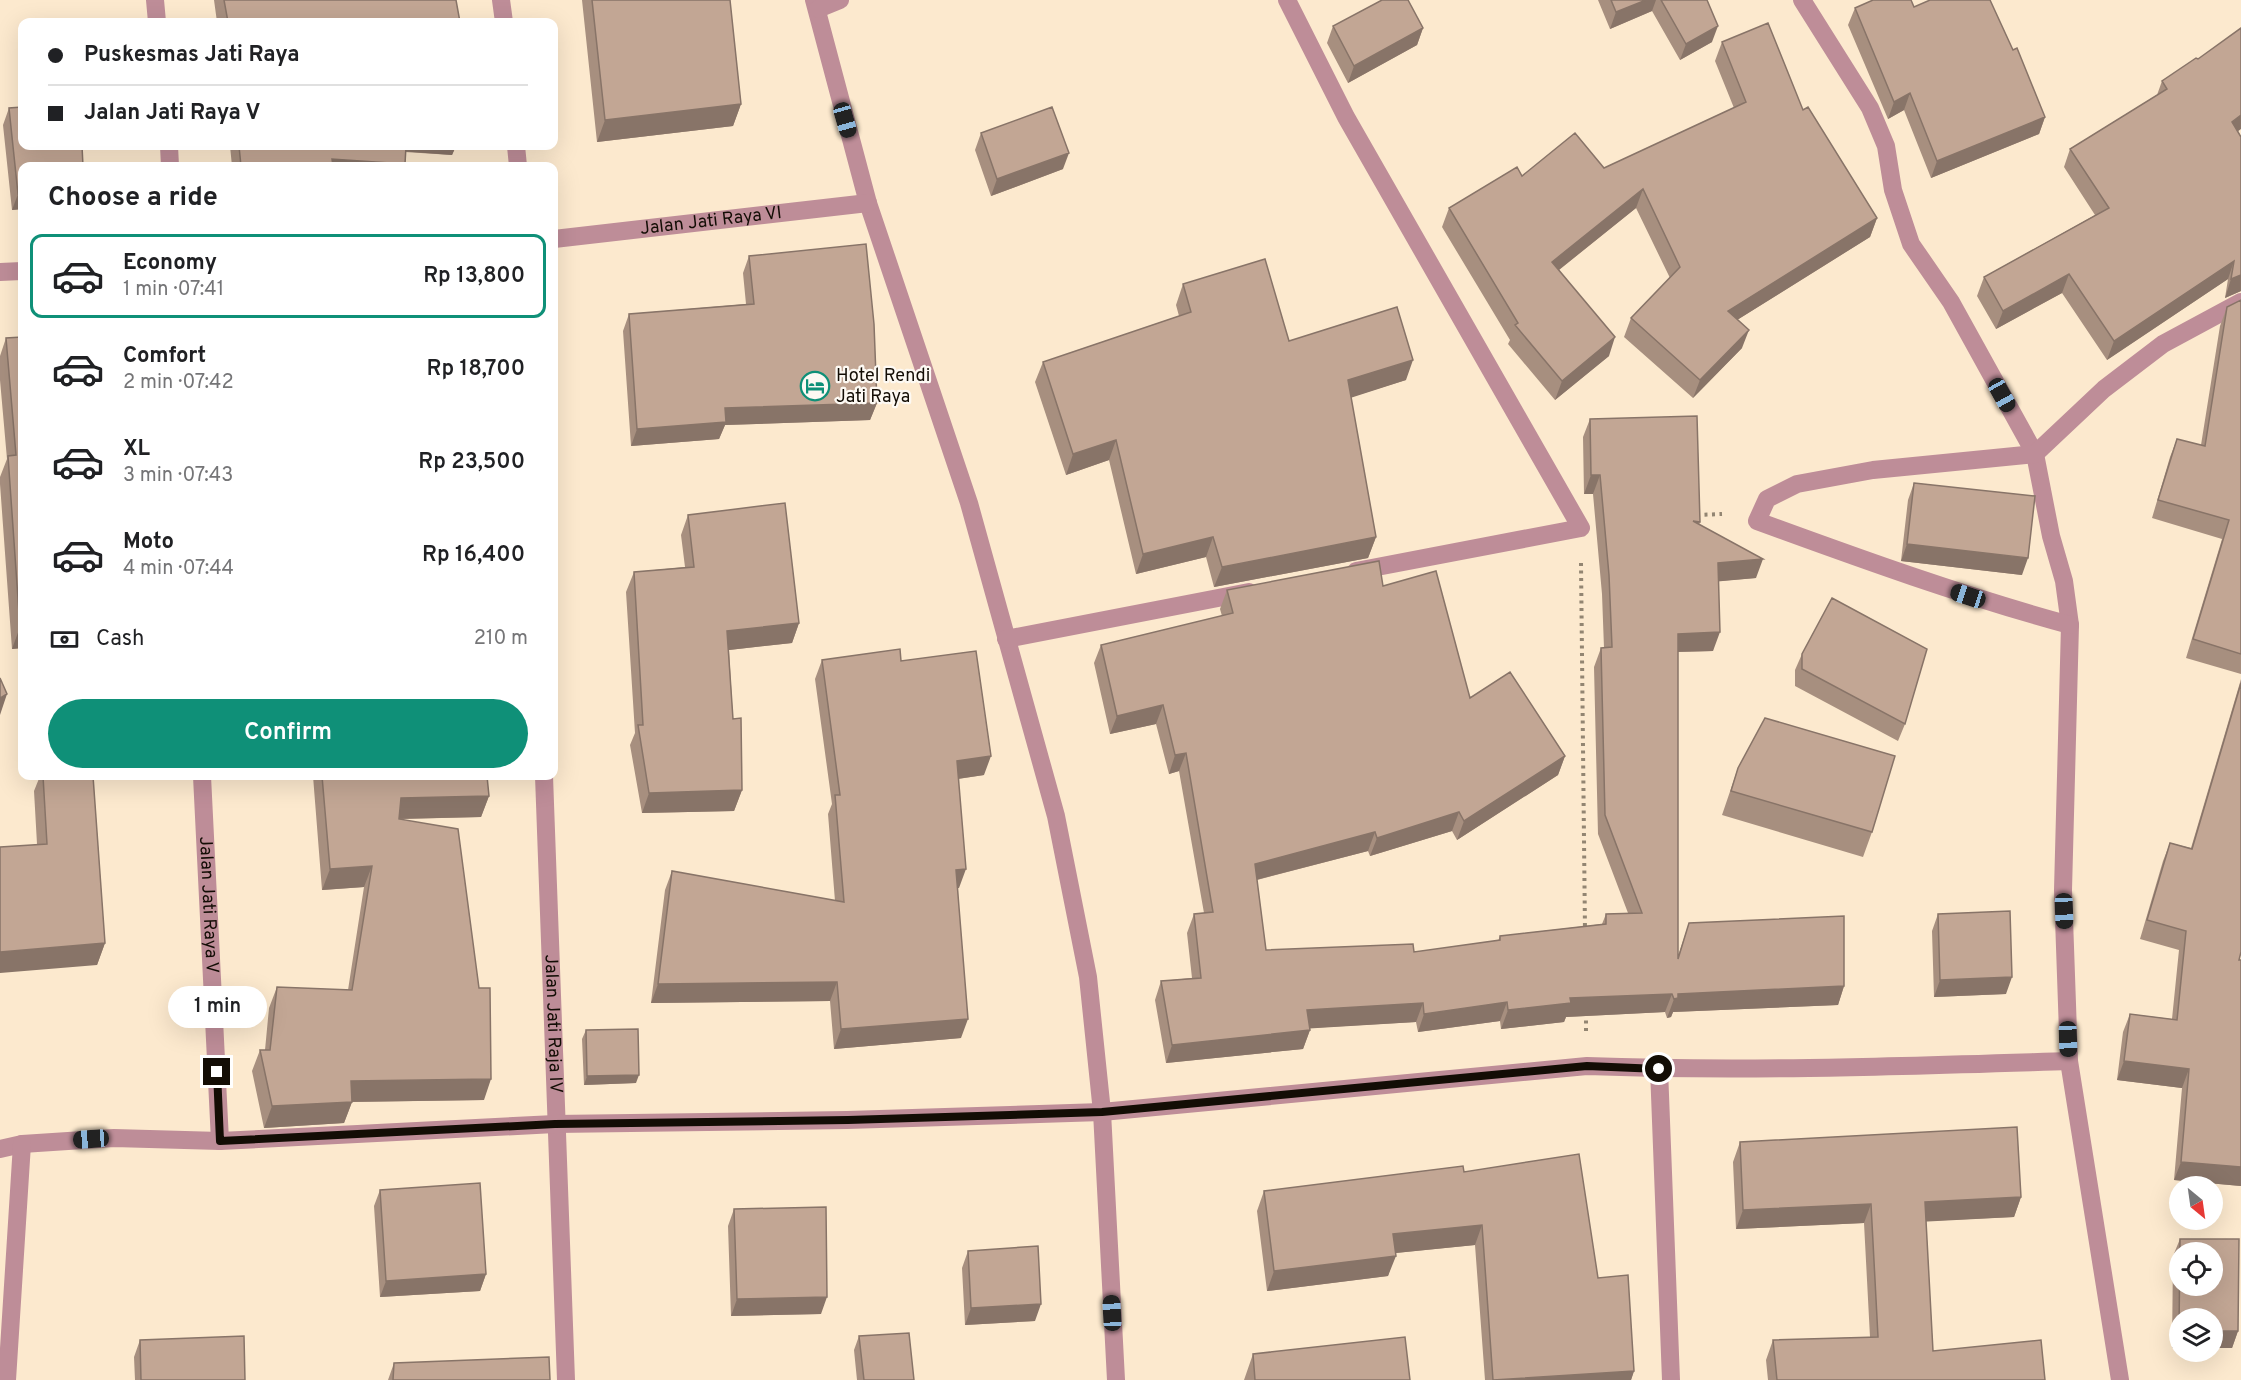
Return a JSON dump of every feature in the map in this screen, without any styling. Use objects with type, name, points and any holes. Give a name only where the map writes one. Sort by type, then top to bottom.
[{"type":"street","points":[[155,0],[157,18]]},
{"type":"street","points":[[501,0],[503,18]]},
{"type":"street","points":[[840,0],[816,4],[868,203],[969,503],[1056,816],[1088,977],[1102,1112],[1116,1380]]},
{"type":"street","points":[[1287,0],[1346,117],[1581,528],[1335,575]]},
{"type":"street","points":[[1802,0],[1870,108],[1886,146],[1893,190],[1911,244],[1951,302],[2035,454],[2051,536],[2064,581],[2070,625],[2063,890],[2069,1060],[2120,1380]]},
{"type":"street","name":"Jalan Jati Raya VI","points":[[558,239],[868,203]]},
{"type":"street","points":[[0,272],[18,271]]},
{"type":"street","points":[[2070,625],[1989,603],[1865,563],[1757,521],[1767,499],[1797,484],[1874,470],[2035,454],[2104,389],[2163,344],[2241,302]]},
{"type":"street","points":[[1006,639],[1264,589]]},
{"type":"street","name":"Jalan Jati Raya V","points":[[202,780],[220,1141]]},
{"type":"street","name":"Jalan Jati Raja IV","points":[[544,780],[566,1380]]},
{"type":"street","points":[[0,1149],[22,1144],[114,1138],[220,1141],[555,1124],[848,1120],[1102,1112],[1587,1066],[1659,1069],[1873,1067],[2069,1060]]},
{"type":"street","points":[[1659,1069],[1660,1160],[1671,1380]]},
{"type":"street","points":[[7,1380],[22,1144]]},
{"type":"path","points":[[1691,516],[1721,514],[1757,521]]},
{"type":"path","points":[[1581,528],[1585,937]]},
{"type":"path","points":[[1586,1008],[1587,1066]]},
{"type":"building","points":[[224,0],[456,0],[459,18],[227,18]]},
{"type":"building","points":[[592,0],[730,0],[741,104],[605,120]]},
{"type":"building","points":[[1382,0],[1408,0],[1423,28],[1354,66],[1333,26]]},
{"type":"building","points":[[1611,0],[1646,0],[1616,12]]},
{"type":"building","points":[[1661,0],[1707,0],[1718,26],[1686,44]]},
{"type":"building","points":[[1873,0],[1911,0],[1914,7],[1930,0],[1990,0],[2013,50],[2017,48],[2045,117],[1937,161],[1910,93],[1894,102],[1855,8]]},
{"type":"building","points":[[1768,23],[1803,110],[1808,107],[1877,218],[1728,311],[1749,330],[1700,380],[1631,318],[1680,267],[1643,189],[1552,262],[1615,337],[1562,381],[1515,325],[1518,323],[1449,208],[1517,167],[1522,176],[1575,133],[1604,168],[1746,102],[1722,42]]},
{"type":"building","points":[[2241,28],[2241,115],[2232,122],[2241,137],[2241,275],[2231,279],[2234,261],[2114,341],[2069,274],[2003,311],[1984,277],[2109,208],[2070,149],[2167,89],[2162,81]]},
{"type":"building","points":[[18,107],[18,150],[82,150],[83,162],[18,162],[18,194],[9,108]]},
{"type":"building","points":[[1052,107],[1069,153],[997,179],[981,133]]},
{"type":"building","points":[[239,150],[406,150],[405,162],[332,159],[332,162],[241,162]]},
{"type":"building","points":[[866,244],[874,324],[877,403],[725,408],[726,422],[637,429],[629,314],[754,304],[749,256]]},
{"type":"building","points":[[1265,259],[1289,341],[1397,307],[1413,360],[1348,380],[1376,537],[1222,567],[1213,537],[1143,554],[1116,440],[1073,454],[1043,362],[1191,312],[1183,284]]},
{"type":"building","points":[[2241,300],[2241,654],[2193,639],[2229,520],[2158,500],[2177,439],[2205,446],[2227,307]]},
{"type":"building","points":[[18,337],[18,598],[8,456],[16,455],[6,338]]},
{"type":"building","points":[[1697,416],[1700,522],[1693,521],[1763,559],[1718,563],[1720,632],[1678,634],[1678,959],[1689,923],[1844,916],[1844,986],[1678,994],[1678,998],[1674,999],[1672,994],[1570,998],[1571,1003],[1508,1010],[1507,1002],[1424,1014],[1423,1003],[1307,1010],[1310,1030],[1172,1045],[1161,981],[1201,978],[1194,914],[1213,912],[1186,753],[1175,755],[1163,705],[1117,716],[1101,645],[1233,613],[1227,590],[1379,561],[1383,586],[1436,571],[1470,698],[1510,672],[1565,756],[1464,821],[1459,812],[1377,838],[1375,832],[1255,864],[1266,950],[1413,944],[1414,952],[1500,940],[1500,936],[1606,924],[1606,914],[1642,913],[1605,815],[1601,648],[1612,647],[1609,575],[1600,475],[1591,475],[1590,419]]},
{"type":"building","points":[[1914,483],[2035,496],[2028,558],[1907,544]]},
{"type":"building","points":[[785,503],[799,623],[727,631],[733,719],[741,718],[742,790],[649,793],[638,725],[643,725],[634,572],[694,567],[688,515]]},
{"type":"building","points":[[1832,598],[1927,649],[1905,724],[1802,669],[1802,654]]},
{"type":"building","points":[[900,649],[901,661],[976,651],[991,756],[957,761],[966,869],[956,870],[968,1019],[841,1029],[837,982],[658,984],[672,871],[844,902],[835,795],[840,795],[822,660]]},
{"type":"building","points":[[0,678],[7,694],[0,698]]},
{"type":"building","points":[[2241,683],[2241,952],[2239,960],[2241,960],[2241,1167],[2181,1162],[2189,1069],[2124,1061],[2130,1014],[2177,1020],[2186,931],[2147,920],[2170,843],[2192,849]]},
{"type":"building","points":[[1765,718],[1895,756],[1872,832],[1731,791],[1738,768]]},
{"type":"building","points":[[43,780],[93,780],[105,943],[0,952],[0,847],[47,844]]},
{"type":"building","points":[[322,780],[487,780],[489,796],[401,798],[399,819],[458,829],[479,988],[490,988],[491,1079],[351,1081],[352,1102],[272,1106],[260,1050],[270,1050],[277,987],[352,990],[372,866],[330,869]]},
{"type":"building","points":[[2010,911],[2012,977],[1940,980],[1938,914]]},
{"type":"building","points":[[638,1029],[639,1075],[587,1076],[586,1030]]},
{"type":"building","points":[[2017,1127],[2021,1197],[1925,1202],[1933,1351],[2041,1340],[2045,1380],[1777,1380],[1773,1340],[1878,1337],[1871,1204],[1743,1210],[1740,1142]]},
{"type":"building","points":[[1579,1154],[1598,1278],[1628,1275],[1634,1371],[1493,1380],[1482,1225],[1393,1234],[1396,1256],[1274,1271],[1264,1191],[1463,1166],[1464,1172]]},
{"type":"building","points":[[480,1183],[486,1274],[386,1281],[380,1190]]},
{"type":"building","points":[[826,1207],[827,1297],[737,1299],[734,1209]]},
{"type":"building","points":[[2180,1239],[2239,1239],[2238,1331],[2223,1331],[2223,1308],[2179,1308],[2179,1296],[2223,1296],[2223,1242],[2180,1242]]},
{"type":"building","points":[[1038,1246],[1041,1304],[971,1308],[968,1251]]},
{"type":"building","points":[[909,1333],[914,1380],[864,1380],[859,1336]]},
{"type":"building","points":[[244,1336],[245,1380],[141,1380],[140,1340]]},
{"type":"building","points":[[1405,1337],[1410,1380],[1255,1380],[1253,1354]]},
{"type":"building","points":[[549,1357],[550,1380],[393,1380],[394,1363]]},
{"type":"place","name":"Hotel Rendi Jati Raya","points":[[815,386]]},
{"type":"route","points":[[217,1072],[220,1141],[442,1132],[555,1124],[848,1120],[1102,1112],[1587,1066],[1659,1069]]}]
